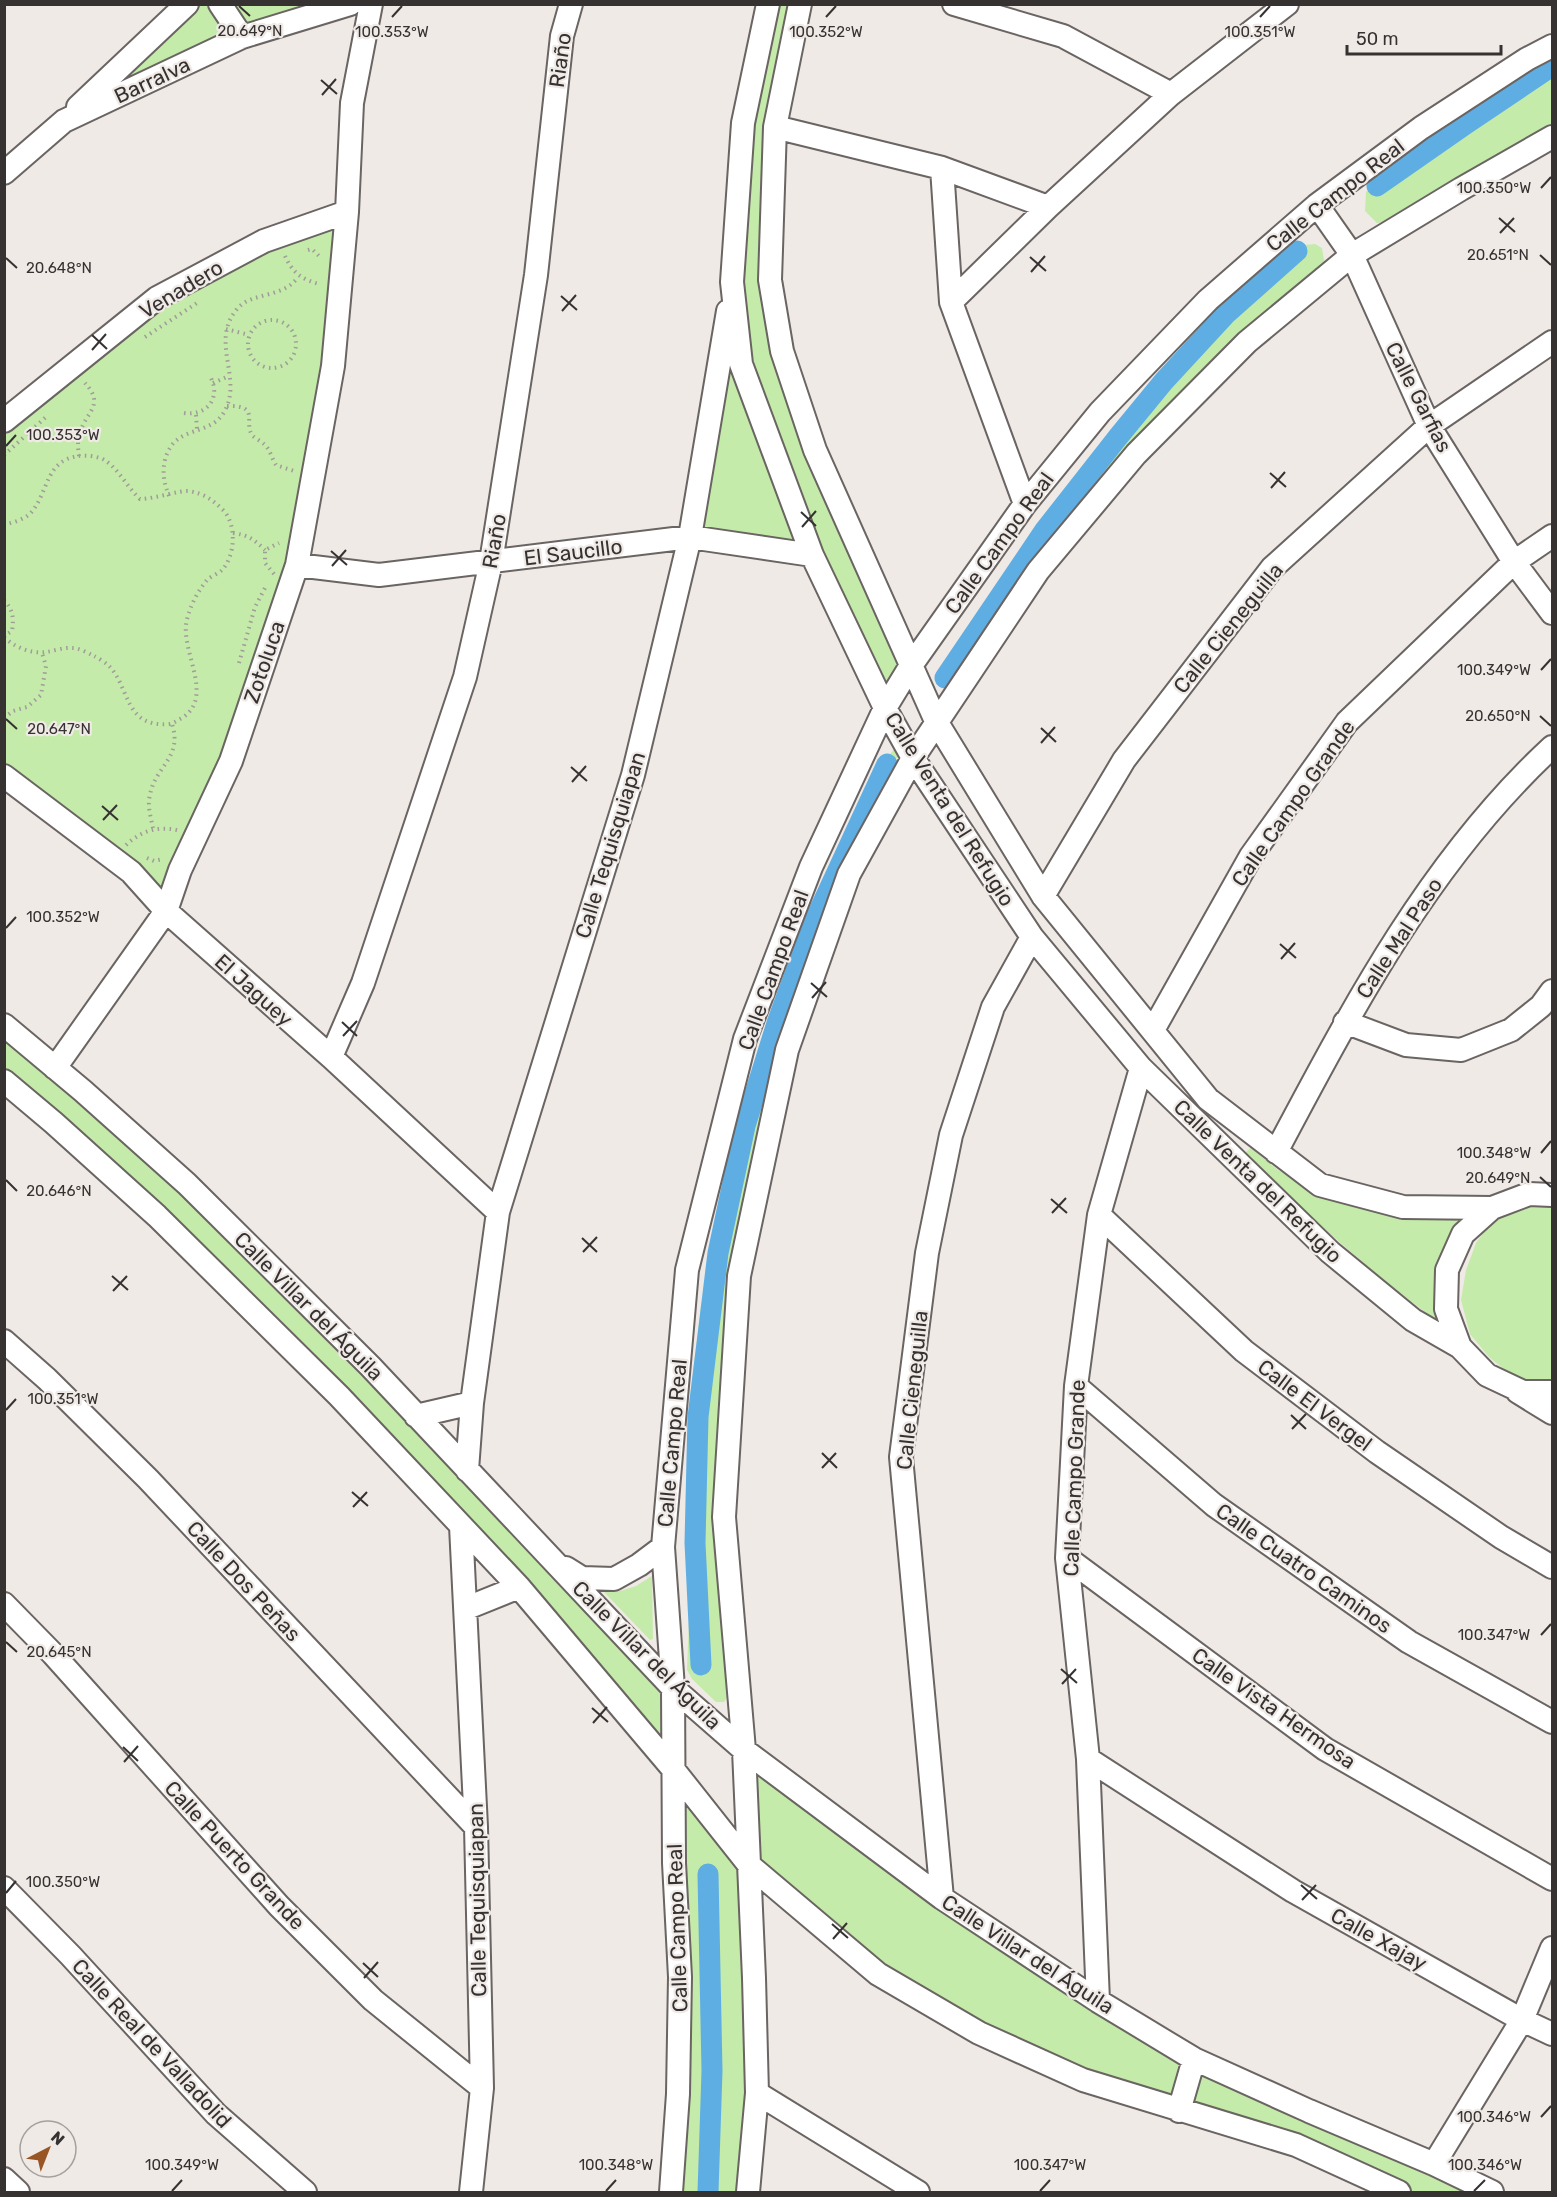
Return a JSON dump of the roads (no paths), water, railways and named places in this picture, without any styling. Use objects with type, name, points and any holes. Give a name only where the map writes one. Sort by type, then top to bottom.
[{"type":"street","points":[[64,121],[188,4]]},
{"type":"street","points":[[220,4],[242,38]]},
{"type":"street","name":"Barralva","points":[[4,173],[64,121],[242,38],[350,4]]},
{"type":"street","name":"Zotoluca","points":[[55,1068],[166,911],[180,870],[231,761],[297,565],[333,366],[347,212],[352,103],[370,4]]},
{"type":"street","name":"Riaño","points":[[331,1057],[363,983],[465,677],[491,562],[536,275],[562,36],[571,4]]},
{"type":"street","name":"Calle Venta del Refugio","points":[[768,4],[743,123],[732,282],[741,364],[812,555],[885,708],[913,758],[1032,937],[1141,1068],[1330,1252],[1413,1320],[1460,1347]]},
{"type":"street","name":"Calle Venta del Refugio","points":[[800,4],[775,127],[770,280],[782,351],[814,450],[936,721],[1043,896],[1208,1099],[1320,1185],[1403,1207],[1492,1208]]},
{"type":"street","points":[[954,4],[1064,36],[1171,94]]},
{"type":"street","points":[[951,302],[1048,207],[1171,94],[1287,4]]},
{"type":"street","name":"Calle Campo Real","points":[[671,2193],[678,2094],[680,1977],[674,1863],[673,1688],[663,1547],[687,1270],[745,1039],[811,867],[885,708],[910,667],[1025,504],[1100,412],[1208,300],[1317,205],[1421,128],[1527,59],[1552,46]]},
{"type":"street","points":[[775,127],[942,168],[1048,207]]},
{"type":"street","name":"Calle Campo Real","points":[[748,2193],[757,2093],[749,1865],[744,1750],[724,1517],[739,1276],[787,1050],[849,874],[936,721],[1038,571],[1136,454],[1247,342],[1352,255],[1552,137]]},
{"type":"street","points":[[942,168],[951,302],[1025,504]]},
{"type":"street","name":"Calle Garfias","points":[[1317,205],[1352,255],[1429,426],[1514,561],[1552,613]]},
{"type":"street","name":"Venadero","points":[[4,421],[157,298],[264,241],[347,212]]},
{"type":"street","points":[[732,282],[770,280]]},
{"type":"street","name":"Calle Tequisquiapan","points":[[467,1470],[472,1403],[498,1212],[633,775],[690,537],[732,282]]},
{"type":"street","name":"Calle Cieneguilla","points":[[1043,896],[1124,760],[1272,568],[1429,426],[1552,342]]},
{"type":"street","name":"Calle Campo Grande","points":[[1153,1030],[1251,856],[1347,722],[1514,561],[1552,536]]},
{"type":"street","name":"El Saucillo","points":[[297,565],[379,575],[690,537],[812,555]]},
{"type":"street","name":"Calle Mal Paso","points":[[1276,1152],[1345,1022],[1417,905],[1470,834],[1528,769],[1552,747]]},
{"type":"street","name":"El Jaguey","points":[[4,776],[126,851],[131,872],[166,911],[331,1057],[498,1212]]},
{"type":"street","name":"Calle Cieneguilla","points":[[942,1898],[901,1457],[927,1253],[951,1135],[993,1007],[1032,937]]},
{"type":"street","points":[[1345,1022],[1406,1045],[1461,1050],[1511,1030],[1541,1006],[1552,991]]},
{"type":"street","name":"Calle Villar del Águila","points":[[4,1025],[187,1184],[370,1366],[673,1688],[744,1750],[942,1898],[1098,2001],[1194,2059],[1434,2164],[1492,2193]]},
{"type":"street","name":"Calle Campo Grande","points":[[1098,2001],[1088,1759],[1067,1558],[1076,1386],[1100,1215],[1141,1068]]},
{"type":"street","name":"Calle Villar del Águila","points":[[4,1081],[157,1216],[339,1396],[519,1587],[673,1769],[749,1865],[878,1974],[979,2033],[1083,2080],[1296,2145],[1399,2193]]},
{"type":"street","points":[[1549,1192],[1529,1194],[1492,1208],[1463,1234],[1447,1270],[1446,1310],[1460,1347],[1487,1375],[1552,1413]]},
{"type":"street","name":"Calle El Vergel","points":[[1100,1215],[1244,1351],[1377,1452],[1501,1537],[1552,1567]]},
{"type":"street","name":"Calle Dos Peñas","points":[[4,1341],[47,1378],[148,1479],[476,1827]]},
{"type":"street","points":[[1498,1381],[1523,1392],[1552,1392]]},
{"type":"street","name":"Calle Cuatro Caminos","points":[[1076,1386],[1223,1512],[1409,1642],[1552,1722]]},
{"type":"street","points":[[416,1416],[472,1403]]},
{"type":"street","name":"Calle Tequisquiapan","points":[[461,1526],[467,1608],[476,1827],[482,2088],[471,2193]]},
{"type":"street","points":[[551,1559],[582,1578],[614,1579],[639,1565],[663,1547]]},
{"type":"street","name":"Calle Vista Hermosa","points":[[1067,1558],[1325,1749],[1552,1878]]},
{"type":"street","points":[[467,1608],[519,1587]]},
{"type":"street","name":"Calle Puerto Grande","points":[[4,1604],[52,1654],[279,1906],[373,2000],[482,2088]]},
{"type":"street","name":"Calle Xajay","points":[[1088,1759],[1293,1891],[1552,2034]]},
{"type":"street","name":"Calle Real de Valladolid","points":[[4,1888],[70,1955],[216,2114],[305,2193]]},
{"type":"street","points":[[1434,2164],[1522,2019],[1552,1948]]},
{"type":"street","points":[[1179,2111],[1194,2059]]},
{"type":"street","points":[[757,2093],[918,2193]]},
{"type":"street","points":[[4,2179],[18,2193]]},
{"type":"waterway","points":[[1377,186],[1552,66]]},
{"type":"waterway","points":[[945,678],[1045,530],[1164,381],[1225,315],[1297,251]]},
{"type":"waterway","points":[[701,1665],[695,1543],[698,1417],[718,1253],[745,1126],[777,1023],[814,922],[887,764]]},
{"type":"waterway","points":[[708,1874],[712,2071],[708,2192]]}]
